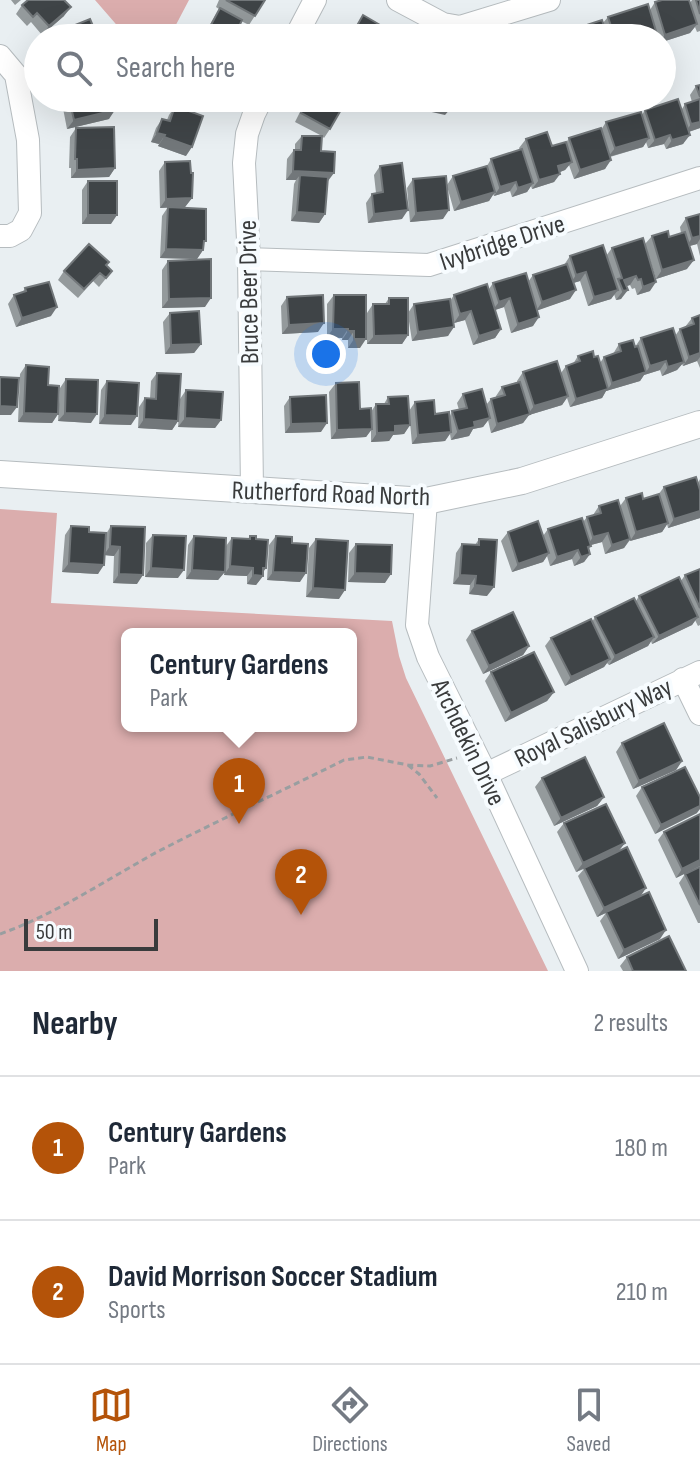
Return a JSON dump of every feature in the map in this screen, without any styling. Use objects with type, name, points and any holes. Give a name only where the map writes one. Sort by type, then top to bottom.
[{"type":"street","points":[[302,24],[315,0]]},
{"type":"street","points":[[398,0],[443,24]]},
{"type":"street","points":[[470,24],[549,0]]},
{"type":"street","points":[[0,56],[16,75],[28,140],[30,213],[21,230],[10,236],[0,236]]},
{"type":"street","name":"Bruce Beer Drive","points":[[252,490],[249,259],[244,163],[247,134],[255,112]]},
{"type":"street","name":"Ivybridge Drive","points":[[249,259],[429,265],[700,178]]},
{"type":"street","name":"Rutherford Road North","points":[[0,474],[426,501],[522,481],[700,424]]},
{"type":"street","name":"Archdekin Drive","points":[[426,501],[417,625],[428,657],[577,971]]},
{"type":"street","points":[[692,675],[700,714]]},
{"type":"street","name":"Royal Salisbury Way","points":[[486,774],[692,675]]},
{"type":"path","points":[[0,934],[344,760],[367,757],[430,766],[475,753]]},
{"type":"path","points":[[408,765],[437,798]]},
{"type":"shaded area","points":[[95,0],[189,0],[176,24],[116,24]]},
{"type":"shaded area","points":[[0,509],[57,513],[51,603],[392,621],[406,678],[548,971],[0,971]]},
{"type":"building","points":[[28,0],[64,0],[71,7],[51,24],[47,24],[37,13],[33,17],[22,5]]},
{"type":"building","points":[[226,0],[265,0],[255,16]]},
{"type":"building","points":[[689,0],[697,24],[676,31],[676,24],[662,24],[655,2]]},
{"type":"building","points":[[648,4],[654,24],[610,24],[608,17]]},
{"type":"building","points":[[220,8],[242,20],[240,24],[211,24]]},
{"type":"building","points":[[363,15],[378,24],[358,24]]},
{"type":"building","points":[[700,99],[700,122],[691,124],[685,104]]},
{"type":"building","points":[[676,100],[690,135],[672,140],[670,135],[655,140],[646,112],[676,112]]},
{"type":"building","points":[[72,112],[107,112],[74,120]]},
{"type":"building","points":[[173,112],[192,112],[203,116],[192,147],[157,133],[162,119],[170,121]]},
{"type":"building","points":[[302,112],[340,112],[330,129]]},
{"type":"building","points":[[641,112],[649,138],[615,148],[606,122]]},
{"type":"building","points":[[114,127],[115,168],[77,170],[76,128]]},
{"type":"building","points":[[601,128],[611,160],[580,170],[569,138]]},
{"type":"building","points":[[547,132],[552,146],[566,142],[572,162],[558,166],[560,174],[539,180],[526,139]]},
{"type":"building","points":[[302,136],[322,136],[321,151],[335,152],[334,173],[293,171],[294,150],[301,150]]},
{"type":"building","points":[[522,149],[533,183],[518,188],[516,182],[500,187],[491,159]]},
{"type":"building","points":[[190,161],[192,198],[166,199],[165,162]]},
{"type":"building","points":[[402,163],[408,210],[374,214],[372,194],[383,192],[380,166]]},
{"type":"building","points":[[487,166],[495,192],[461,202],[453,176]]},
{"type":"building","points":[[300,175],[328,177],[325,214],[297,212]]},
{"type":"building","points":[[446,176],[449,210],[416,213],[413,179]]},
{"type":"building","points":[[88,181],[117,181],[117,215],[88,215]]},
{"type":"building","points":[[168,207],[206,209],[203,250],[166,249]]},
{"type":"building","points":[[700,214],[700,236],[692,238],[686,218]]},
{"type":"building","points":[[668,231],[669,237],[685,232],[694,260],[662,270],[652,236]]},
{"type":"building","points":[[643,238],[656,282],[643,287],[641,279],[638,280],[636,276],[624,280],[628,290],[623,291],[612,248]]},
{"type":"building","points":[[89,244],[109,262],[106,265],[112,271],[106,278],[100,273],[84,289],[64,271]]},
{"type":"building","points":[[603,245],[618,290],[594,297],[586,272],[576,275],[570,256]]},
{"type":"building","points":[[211,259],[211,298],[169,299],[168,261]]},
{"type":"building","points":[[567,264],[576,290],[542,302],[533,275]]},
{"type":"building","points":[[526,273],[539,317],[518,324],[510,298],[499,302],[493,283]]},
{"type":"building","points":[[49,282],[57,307],[22,318],[14,295],[26,291],[25,288]]},
{"type":"building","points":[[487,284],[501,329],[479,336],[471,311],[460,314],[454,295]]},
{"type":"building","points":[[323,295],[324,323],[289,325],[287,297]]},
{"type":"building","points":[[334,295],[366,295],[366,339],[354,339],[354,331],[348,329],[333,329]]},
{"type":"building","points":[[389,298],[408,298],[408,335],[374,336],[373,304],[389,304]]},
{"type":"building","points":[[450,299],[454,327],[418,332],[414,304]]},
{"type":"building","points":[[199,311],[201,344],[171,345],[170,313]]},
{"type":"building","points":[[700,315],[700,353],[689,357],[680,329],[694,324],[692,318]]},
{"type":"building","points":[[673,328],[684,362],[668,367],[666,361],[650,366],[641,338]]},
{"type":"building","points":[[633,340],[646,372],[612,383],[604,357],[621,351],[619,344]]},
{"type":"building","points":[[593,351],[594,357],[598,356],[608,389],[576,399],[566,366],[580,361],[578,356]]},
{"type":"building","points":[[557,361],[568,396],[534,406],[523,372]]},
{"type":"building","points":[[26,365],[49,367],[48,385],[59,386],[58,414],[24,413]]},
{"type":"building","points":[[157,373],[181,374],[178,421],[144,419],[145,398],[156,399]]},
{"type":"building","points":[[0,377],[19,378],[17,407],[0,406]]},
{"type":"building","points":[[66,379],[98,380],[97,414],[65,413]]},
{"type":"building","points":[[107,381],[139,383],[137,416],[105,415]]},
{"type":"building","points":[[359,382],[360,409],[371,408],[372,429],[337,430],[336,383]]},
{"type":"building","points":[[520,382],[530,414],[497,424],[491,399],[505,395],[502,387]]},
{"type":"building","points":[[482,389],[490,418],[474,422],[475,427],[458,431],[452,411],[467,408],[463,394]]},
{"type":"building","points":[[186,390],[223,392],[221,420],[185,418]]},
{"type":"building","points":[[326,395],[327,423],[291,424],[290,397]]},
{"type":"building","points":[[408,396],[410,425],[395,426],[395,432],[377,433],[376,404],[389,404],[388,397]]},
{"type":"building","points":[[434,400],[435,414],[449,412],[451,432],[418,435],[415,402]]},
{"type":"building","points":[[696,477],[700,490],[700,511],[674,519],[664,487]]},
{"type":"building","points":[[642,493],[643,499],[659,494],[668,523],[636,532],[626,498]]},
{"type":"building","points":[[618,500],[630,539],[612,545],[608,533],[593,537],[587,517],[601,513],[599,506]]},
{"type":"building","points":[[582,518],[591,546],[588,547],[590,554],[581,557],[578,550],[557,557],[548,529]]},
{"type":"building","points":[[538,521],[549,553],[518,564],[508,532]]},
{"type":"building","points":[[71,526],[89,527],[89,532],[106,533],[104,565],[69,563]]},
{"type":"building","points":[[111,526],[145,527],[143,575],[119,574],[120,547],[110,546]]},
{"type":"building","points":[[153,535],[186,536],[184,570],[151,568]]},
{"type":"building","points":[[194,536],[226,538],[225,572],[192,570]]},
{"type":"building","points":[[250,536],[268,540],[263,576],[253,575],[253,568],[230,566],[232,538],[250,539]]},
{"type":"building","points":[[276,536],[292,537],[292,543],[308,544],[306,573],[273,572]]},
{"type":"building","points":[[316,539],[348,541],[345,590],[313,588]]},
{"type":"building","points":[[479,539],[497,540],[494,587],[475,585],[476,576],[460,575],[462,544],[479,545]]},
{"type":"building","points":[[356,544],[392,545],[391,574],[355,573]]},
{"type":"building","points":[[700,569],[700,608],[685,575]]},
{"type":"building","points":[[679,577],[698,617],[659,636],[639,596]]},
{"type":"building","points":[[634,598],[654,637],[615,656],[595,617]]},
{"type":"building","points":[[513,612],[529,646],[489,666],[472,631]]},
{"type":"building","points":[[591,619],[610,659],[571,677],[551,638]]},
{"type":"building","points":[[534,652],[554,692],[511,713],[491,672]]},
{"type":"building","points":[[664,723],[682,761],[639,781],[622,743]]},
{"type":"building","points":[[585,757],[604,797],[561,818],[542,778]]},
{"type":"building","points":[[685,767],[700,797],[700,806],[661,825],[642,787]]},
{"type":"building","points":[[606,804],[625,843],[583,863],[564,823]]},
{"type":"building","points":[[700,814],[700,860],[682,869],[664,832]]},
{"type":"building","points":[[627,847],[646,888],[604,908],[584,868]]},
{"type":"building","points":[[700,867],[700,905],[685,874]]},
{"type":"building","points":[[649,892],[666,930],[624,950],[606,912]]},
{"type":"building","points":[[669,936],[686,971],[633,971],[627,957]]},
{"type":"place","name":"Century Gardens","points":[[239,824]]},
{"type":"place","name":"David Morrison Soccer Stadium","points":[[301,915]]}]
